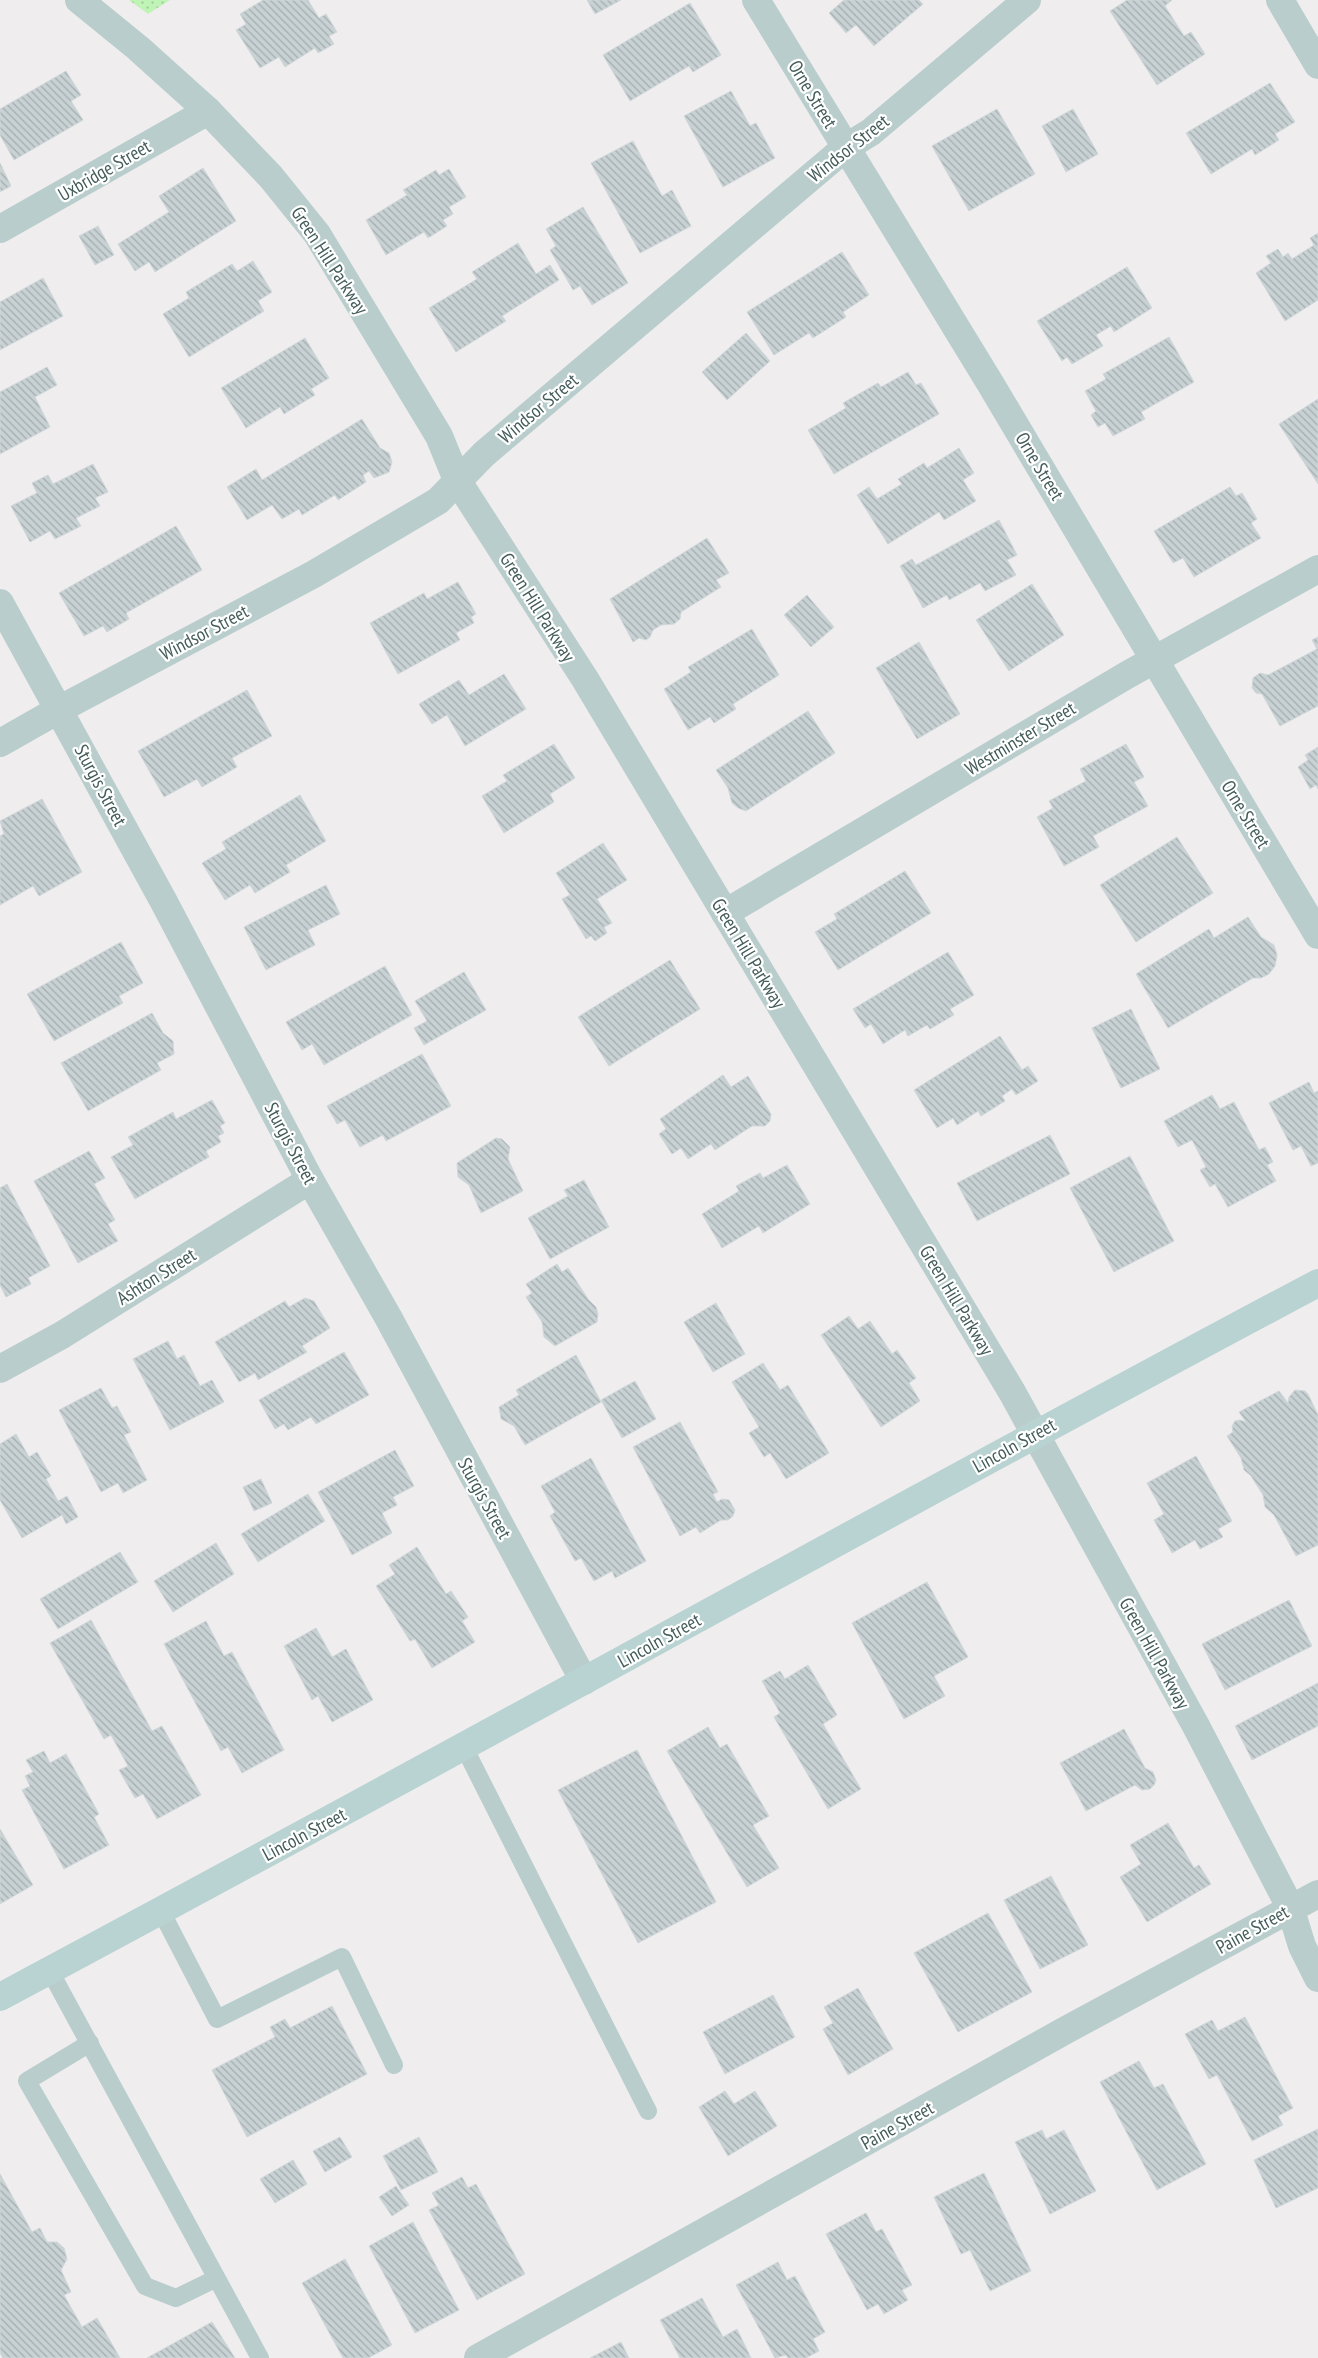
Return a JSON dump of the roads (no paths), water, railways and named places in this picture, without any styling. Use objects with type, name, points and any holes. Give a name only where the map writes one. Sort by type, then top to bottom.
[{"type":"main road","name":"Lincoln Street","points":[[0,1997],[464,1747],[1035,1433],[1318,1282]]},
{"type":"street","name":"Green Hill Parkway","points":[[79,0],[138,48],[208,111],[271,177],[317,234],[439,436],[458,480],[584,680],[1035,1433],[1196,1726],[1290,1907],[1302,1946],[1318,1978]]},
{"type":"street","name":"Orne Street","points":[[756,0],[990,383],[1318,935]]},
{"type":"street","name":"Windsor Street","points":[[0,743],[60,709],[314,574],[438,501],[498,441],[845,148],[871,132],[1027,0]]},
{"type":"street","points":[[1280,0],[1318,65]]},
{"type":"street","name":"Uxbridge Street","points":[[0,229],[208,111]]},
{"type":"street","name":"Westminster Street","points":[[725,913],[1155,658],[1318,569]]},
{"type":"street","name":"Sturgis Street","points":[[0,603],[60,709],[164,902],[310,1180],[388,1317],[584,1681]]},
{"type":"street","name":"Ashton Street","points":[[0,1369],[62,1334],[310,1180]]},
{"type":"street","name":"Paine Street","points":[[478,2358],[1290,1907],[1318,1894]]},
{"type":"lane","points":[[464,1747],[648,2111]]},
{"type":"lane","points":[[161,1911],[216,2019],[342,1957],[394,2065]]},
{"type":"lane","points":[[50,1971],[260,2358]]},
{"type":"lane","points":[[90,2043],[28,2081],[145,2286],[176,2298],[216,2279]]}]
